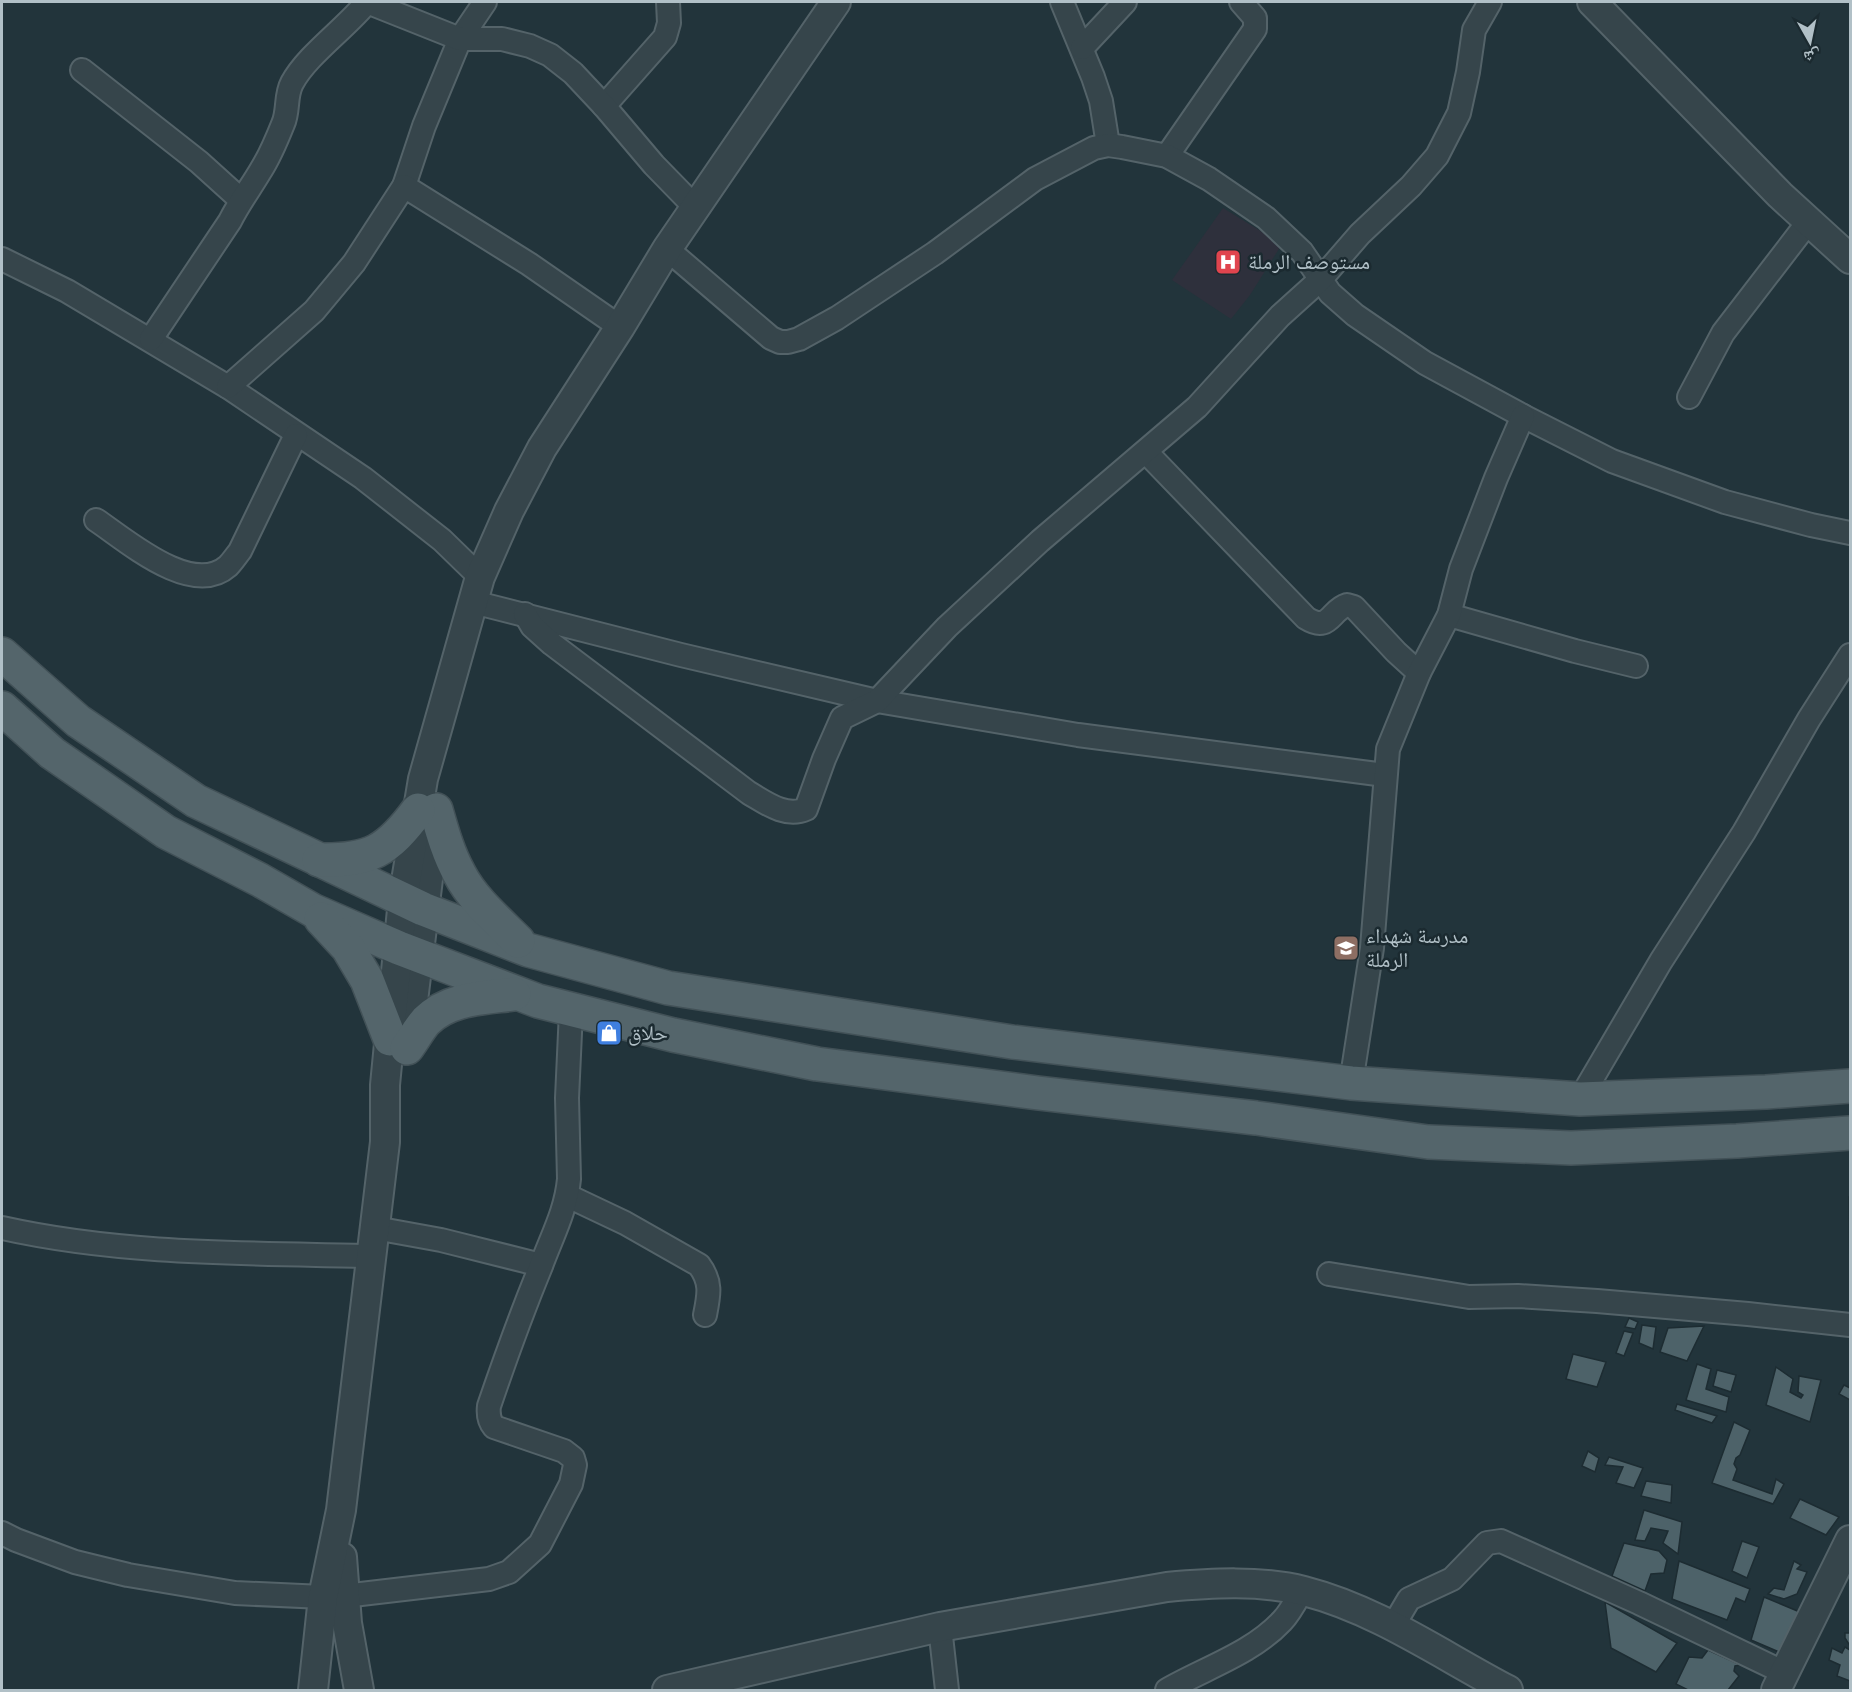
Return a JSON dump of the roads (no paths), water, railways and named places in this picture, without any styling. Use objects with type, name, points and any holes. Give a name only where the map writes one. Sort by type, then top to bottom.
[{"type":"main road","points":[[2,654],[78,722],[196,801],[316,860],[413,904],[528,950],[668,988],[1012,1041],[1351,1083],[1580,1099],[1766,1092],[1851,1086]]},
{"type":"main road","points":[[2,708],[52,753],[166,832],[260,880],[314,911],[409,952],[518,993],[571,1011],[673,1035],[817,1064],[1038,1093],[1256,1118],[1428,1142],[1570,1148],[1737,1141],[1851,1133]]},
{"type":"main road","points":[[316,860],[359,858],[374,852],[386,846],[427,810],[459,874],[478,901],[528,950]]},
{"type":"main road","points":[[314,911],[348,948],[367,980],[398,1044],[438,1011],[460,1002],[518,993]]},
{"type":"street","points":[[151,339],[230,222],[241,200],[262,169],[284,122],[291,84],[367,2],[460,39],[502,39],[530,46],[550,55],[573,73],[654,165],[695,207]]},
{"type":"street","points":[[228,387],[314,311],[354,263],[404,186],[424,126],[460,39],[485,2]]},
{"type":"street","points":[[604,106],[666,37],[669,23],[668,2]]},
{"type":"street","points":[[313,1690],[334,1597],[340,1510],[385,1142],[385,1084],[398,1044],[413,904],[427,810],[423,779],[477,589],[509,511],[542,448],[620,327],[666,249],[836,2]]},
{"type":"street","points":[[1062,2],[1098,91],[1108,145]]},
{"type":"street","points":[[1082,48],[1125,2]]},
{"type":"street","points":[[1167,156],[1255,29],[1255,18],[1241,2]]},
{"type":"street","points":[[525,614],[532,626],[552,644],[749,793],[782,810],[797,812],[807,808],[839,722],[846,714],[877,701],[947,627],[1040,541],[1197,407],[1255,342],[1321,279],[1360,234],[1412,186],[1437,156],[1459,113],[1474,30],[1490,2]]},
{"type":"street","points":[[1592,2],[1780,195],[1851,259]]},
{"type":"street","points":[[82,70],[199,162],[241,200]]},
{"type":"street","points":[[666,249],[771,338],[788,342],[799,339],[837,318],[935,253],[1035,179],[1082,153],[1108,145],[1167,156],[1209,179],[1266,218],[1302,252],[1330,293],[1355,315],[1425,363],[1612,461],[1725,502],[1851,533]]},
{"type":"street","points":[[404,186],[529,264],[620,327]]},
{"type":"street","points":[[1689,396],[1723,333],[1809,221]]},
{"type":"street","points":[[2,259],[67,291],[151,339],[228,387],[363,478],[442,540],[477,589],[525,614],[681,655],[877,701],[1078,735],[1385,775]]},
{"type":"street","points":[[1351,1083],[1372,948],[1388,749],[1419,673],[1449,615],[1461,569],[1523,416]]},
{"type":"street","points":[[96,520],[137,551],[156,561],[203,576],[216,573],[227,567],[240,551],[296,435]]},
{"type":"street","points":[[1146,452],[1306,618],[1314,623],[1321,623],[1328,621],[1341,607],[1347,605],[1354,608],[1419,673]]},
{"type":"street","points":[[1449,615],[1636,666]]},
{"type":"street","points":[[1580,1099],[1661,961],[1744,832],[1809,719],[1851,655]]},
{"type":"street","points":[[2,1533],[75,1563],[128,1575],[235,1593],[334,1597],[489,1579],[509,1572],[540,1544],[571,1484],[575,1466],[573,1458],[564,1451],[494,1427],[488,1413],[568,1196],[568,1066],[571,1011]]},
{"type":"street","points":[[568,1196],[626,1223],[699,1265],[706,1274],[710,1288],[705,1315]]},
{"type":"street","points":[[2,1228],[99,1244],[171,1250],[371,1256]]},
{"type":"street","points":[[375,1228],[441,1240],[541,1265]]},
{"type":"street","points":[[1329,1274],[1469,1297],[1518,1296],[1585,1300],[1851,1325]]},
{"type":"street","points":[[1393,1626],[1409,1599],[1452,1579],[1487,1543],[1501,1541],[1639,1603],[1780,1682],[1851,1540]]},
{"type":"street","points":[[667,1690],[940,1627],[1167,1587],[1204,1584],[1259,1585],[1302,1590],[1360,1610],[1508,1690]]},
{"type":"street","points":[[1167,1690],[1240,1653],[1271,1632],[1284,1619],[1302,1590]]},
{"type":"street","points":[[334,1597],[347,1623],[359,1690]]},
{"type":"street","points":[[940,1627],[947,1690]]},
{"type":"place","name":"مستوصف الرملة","points":[[1228,262]]},
{"type":"place","name":"مدرسة شهداء الرملة","points":[[1346,948]]},
{"type":"place","name":"حلاق","points":[[609,1033]]}]
